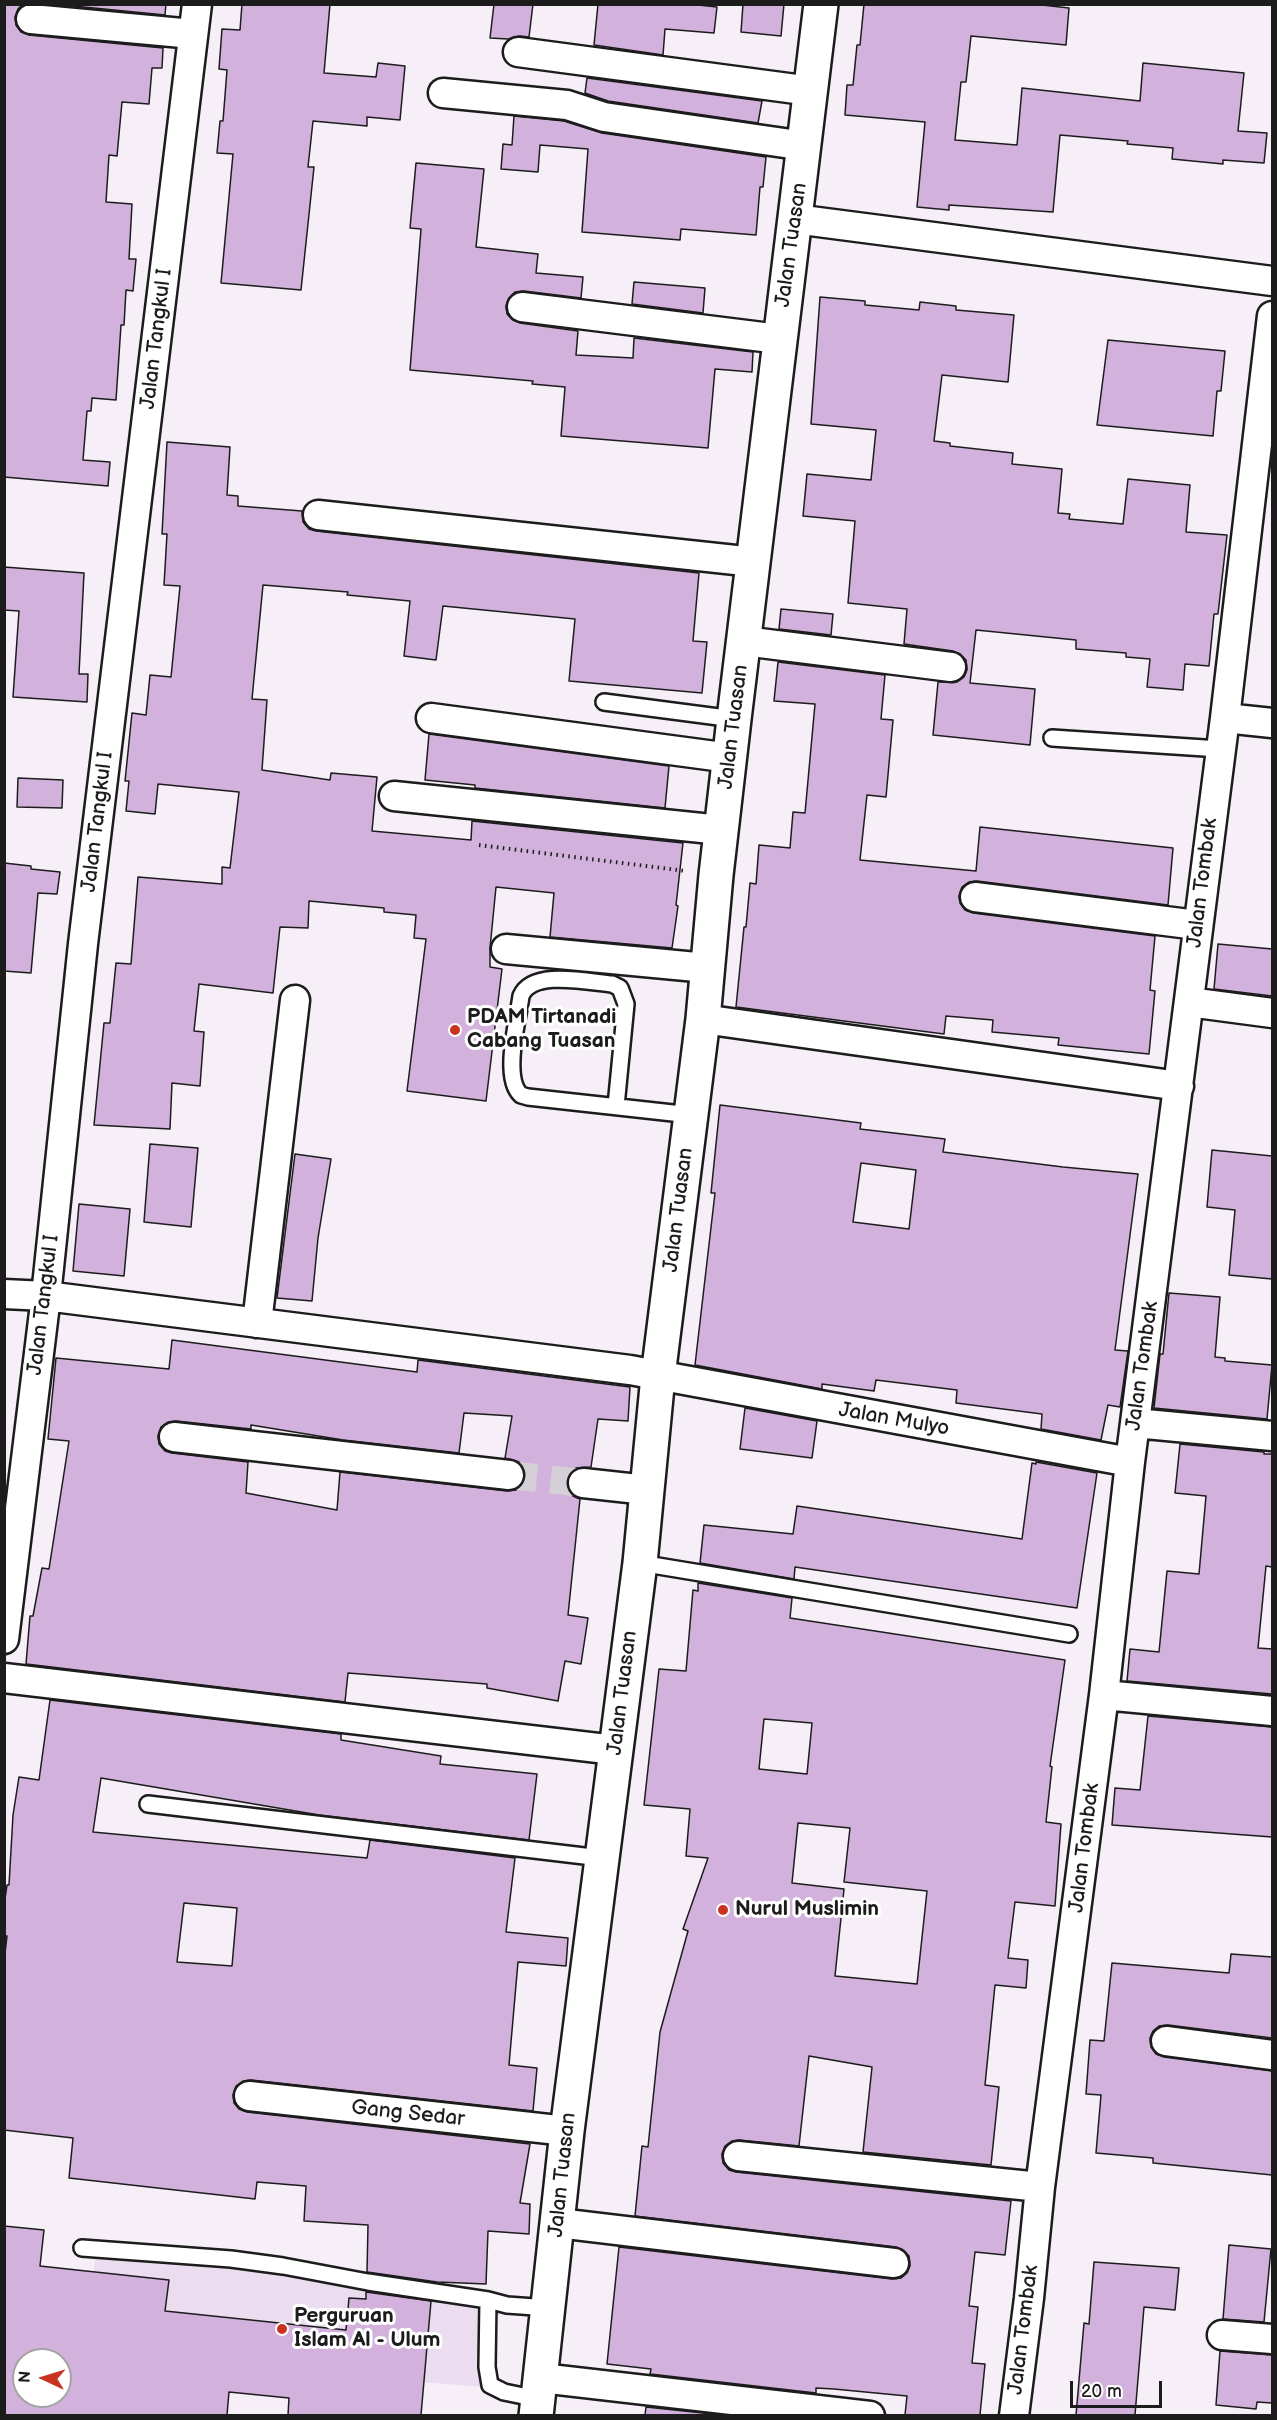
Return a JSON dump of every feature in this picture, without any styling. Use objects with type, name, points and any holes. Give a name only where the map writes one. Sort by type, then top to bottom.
[{"type":"street","name":"Jalan Tangkul I","points":[[4,1639],[46,1296],[83,944],[197,4]]},
{"type":"street","name":"Jalan Tuasan","points":[[538,2397],[567,2131],[640,1563],[658,1376],[703,1019],[721,830],[821,4]]},
{"type":"street","points":[[31,19],[193,34]]},
{"type":"street","points":[[518,52],[811,91]]},
{"type":"street","points":[[442,93],[567,105],[604,117],[805,146]]},
{"type":"street","points":[[795,219],[1272,281]]},
{"type":"street","points":[[522,307],[779,339]]},
{"type":"street","name":"Jalan Tombak","points":[[1014,2415],[1040,2187],[1104,1695],[1130,1462],[1225,718],[1272,316]]},
{"type":"street","points":[[318,515],[754,562]]},
{"type":"street","points":[[744,641],[951,667]]},
{"type":"street","points":[[431,718],[730,758]]},
{"type":"street","points":[[1225,718],[1272,723]]},
{"type":"street","points":[[394,796],[721,830]]},
{"type":"street","points":[[975,897],[1197,925]]},
{"type":"street","points":[[506,949],[707,968]]},
{"type":"street","points":[[257,1323],[295,1000]]},
{"type":"street","points":[[1189,1002],[1272,1013]]},
{"type":"street","points":[[703,1019],[1179,1086]]},
{"type":"street","name":"Jalan Mulyo","points":[[4,1294],[46,1296],[576,1362],[1130,1462]]},
{"type":"street","points":[[1136,1423],[1272,1436]]},
{"type":"street","points":[[174,1437],[509,1475]]},
{"type":"street","points":[[583,1483],[647,1490]]},
{"type":"street","points":[[4,1678],[615,1750]]},
{"type":"street","points":[[1104,1695],[1272,1711]]},
{"type":"street","points":[[1166,2041],[1272,2055]]},
{"type":"street","name":"Gang Sedar","points":[[249,2096],[567,2131]]},
{"type":"street","points":[[738,2157],[1040,2187]]},
{"type":"street","points":[[558,2223],[894,2263]]},
{"type":"street","points":[[1222,2335],[1272,2339]]},
{"type":"street","points":[[538,2397],[870,2415]]},
{"type":"lane","points":[[604,702],[734,719]]},
{"type":"lane","points":[[1052,738],[1220,749]]},
{"type":"lane","points":[[616,1106],[626,1004],[620,988],[612,984],[548,979],[532,982],[526,986],[521,996],[511,1069],[517,1091],[528,1097],[691,1115]]},
{"type":"lane","points":[[640,1563],[1069,1634]]},
{"type":"lane","points":[[148,1804],[601,1858]]},
{"type":"lane","points":[[82,2248],[262,2263],[507,2305],[549,2308]]},
{"type":"lane","points":[[488,2300],[487,2367],[490,2385],[504,2392],[538,2397]]},
{"type":"path","points":[[479,845],[716,875]]},
{"type":"shaded area","name":"Perguruan Islam Al - Ulum","points":[[98,2241],[477,2303],[484,2387],[82,2355]]},
{"type":"building","points":[[4,4],[23,4],[15,17],[16,25],[21,32],[29,35],[163,48],[162,68],[152,68],[149,104],[122,102],[117,156],[109,155],[106,202],[132,204],[129,259],[136,259],[133,291],[126,290],[124,325],[121,325],[116,400],[92,398],[91,411],[87,411],[83,460],[110,462],[108,486],[4,477]]},
{"type":"building","points":[[53,4],[166,4],[165,15]]},
{"type":"building","points":[[242,4],[330,4],[324,73],[376,77],[378,63],[405,66],[400,120],[367,117],[367,126],[313,121],[308,167],[314,167],[301,290],[221,283],[233,154],[217,153],[220,121],[223,121],[227,70],[219,69],[222,29],[240,30]]},
{"type":"building","points":[[494,4],[533,4],[529,37],[490,38]]},
{"type":"building","points":[[598,4],[689,4],[717,7],[714,33],[665,29],[663,55],[594,45]]},
{"type":"building","points":[[743,4],[784,4],[781,36],[741,32]]},
{"type":"building","points":[[864,4],[1033,4],[1069,8],[1066,45],[971,36],[966,82],[961,82],[955,140],[1017,145],[1022,88],[1140,101],[1143,63],[1244,73],[1238,131],[1267,133],[1264,163],[1223,160],[1223,164],[1172,159],[1173,148],[1127,144],[1128,141],[1060,135],[1053,212],[949,205],[949,210],[917,207],[925,122],[845,115],[847,85],[853,85]]},
{"type":"building","points":[[587,78],[762,101],[758,123],[608,101],[585,93]]},
{"type":"building","points":[[514,116],[564,121],[602,133],[766,157],[763,187],[760,187],[756,235],[681,229],[680,240],[582,232],[588,149],[540,145],[538,172],[501,169],[503,144],[512,145]]},
{"type":"building","points":[[416,163],[484,169],[476,247],[538,254],[536,273],[583,277],[581,298],[524,291],[515,292],[509,298],[506,306],[507,314],[513,320],[578,331],[576,355],[633,358],[634,338],[753,352],[752,372],[715,369],[708,448],[561,436],[565,387],[532,384],[533,381],[410,370],[421,229],[410,228]]},
{"type":"building","points":[[634,282],[705,288],[703,313],[632,304]]},
{"type":"building","points":[[820,297],[865,301],[865,305],[919,310],[920,302],[956,306],[956,310],[1014,315],[1008,382],[942,375],[934,441],[950,443],[950,446],[1013,453],[1012,464],[1062,469],[1058,513],[1070,514],[1069,519],[1123,524],[1128,479],[1190,485],[1186,532],[1227,535],[1218,614],[1214,614],[1209,666],[1185,664],[1183,690],[1147,687],[1150,659],[1126,657],[1126,653],[1076,649],[1076,640],[976,630],[970,683],[1035,689],[1030,745],[933,735],[938,682],[957,682],[964,677],[967,670],[966,660],[953,651],[904,644],[907,609],[848,603],[855,521],[803,516],[807,474],[871,480],[876,430],[811,424]]},
{"type":"building","points":[[1108,340],[1225,351],[1221,391],[1217,391],[1213,436],[1097,425]]},
{"type":"building","points":[[167,442],[230,447],[227,495],[238,496],[238,506],[302,511],[303,522],[309,529],[316,531],[699,573],[693,641],[707,642],[702,693],[569,681],[575,619],[443,606],[436,660],[404,656],[410,601],[347,595],[348,592],[263,585],[252,699],[267,700],[262,770],[330,780],[331,773],[377,777],[372,831],[471,840],[472,821],[683,843],[672,948],[550,937],[554,893],[496,887],[490,967],[502,969],[486,1101],[407,1091],[426,939],[414,938],[416,915],[384,912],[384,908],[309,901],[308,928],[280,927],[273,993],[199,984],[194,1031],[204,1032],[200,1086],[172,1083],[170,1129],[94,1125],[104,1023],[110,1023],[116,963],[131,964],[138,877],[222,884],[222,867],[230,868],[239,792],[158,784],[155,814],[126,811],[129,781],[125,781],[132,713],[146,715],[150,675],[171,677],[180,586],[164,585],[167,534],[162,534]]},
{"type":"building","points":[[4,567],[84,573],[79,674],[88,674],[87,702],[13,697],[19,611],[4,610]]},
{"type":"building","points":[[781,609],[833,614],[831,635],[779,629]]},
{"type":"building","points":[[778,662],[885,675],[881,719],[893,720],[886,797],[867,795],[860,860],[976,871],[980,827],[1173,848],[1168,905],[977,881],[969,882],[962,887],[959,896],[960,903],[965,910],[973,913],[1155,936],[1150,990],[1155,991],[1149,1054],[1058,1045],[1059,1038],[992,1032],[993,1020],[946,1016],[944,1034],[736,1007],[750,883],[756,884],[759,845],[790,848],[793,812],[805,813],[815,704],[774,701]]},
{"type":"building","points":[[429,734],[669,766],[665,808],[475,788],[475,785],[425,780]]},
{"type":"building","points":[[18,778],[63,780],[62,808],[17,807]]},
{"type":"building","points":[[4,863],[60,872],[57,894],[38,893],[31,973],[4,971]]},
{"type":"building","points":[[1218,944],[1272,949],[1272,996],[1214,989]]},
{"type":"building","points":[[720,1105],[861,1123],[860,1129],[945,1139],[943,1152],[1138,1174],[1115,1350],[1128,1351],[1120,1407],[1108,1405],[1101,1440],[1041,1429],[1042,1414],[956,1403],[957,1390],[876,1380],[874,1391],[822,1384],[822,1389],[695,1365],[715,1193],[711,1193]],"holes":[[[861,1163],[916,1170],[909,1229],[853,1222]]]},
{"type":"building","points":[[150,1144],[198,1148],[191,1227],[144,1222]]},
{"type":"building","points":[[1212,1150],[1272,1156],[1272,1279],[1229,1275],[1235,1210],[1207,1207]]},
{"type":"building","points":[[295,1154],[331,1159],[318,1238],[312,1301],[277,1298]]},
{"type":"building","points":[[79,1204],[130,1209],[124,1276],[73,1271]]},
{"type":"building","points":[[1169,1293],[1220,1297],[1215,1357],[1225,1358],[1225,1361],[1272,1365],[1267,1419],[1154,1408],[1160,1354],[1163,1354]]},
{"type":"building","points":[[172,1340],[417,1372],[418,1360],[630,1387],[628,1421],[598,1419],[591,1467],[576,1468],[570,1473],[567,1481],[568,1490],[580,1499],[568,1615],[588,1618],[581,1664],[565,1661],[558,1701],[487,1688],[487,1684],[348,1673],[345,1702],[26,1664],[30,1616],[33,1616],[42,1568],[49,1569],[69,1441],[48,1439],[56,1358],[169,1369]],"holes":[[[464,1413],[512,1416],[505,1458],[519,1462],[524,1469],[525,1476],[523,1484],[516,1490],[507,1491],[340,1472],[337,1510],[246,1493],[248,1462],[165,1451],[159,1444],[158,1436],[161,1427],[168,1422],[176,1421],[251,1429],[251,1425],[343,1440],[459,1453]]]},
{"type":"building","points":[[745,1408],[817,1421],[812,1458],[740,1449]]},
{"type":"building","points":[[1180,1444],[1272,1454],[1272,1567],[1266,1566],[1258,1648],[1272,1649],[1272,1694],[1127,1681],[1130,1649],[1159,1652],[1167,1571],[1199,1574],[1206,1496],[1175,1493]]},
{"type":"building","points":[[1036,1462],[1097,1473],[1077,1608],[795,1567],[794,1579],[700,1563],[704,1525],[793,1534],[797,1506],[1022,1539],[1032,1463],[1036,1464]]},
{"type":"building","points":[[698,1583],[792,1598],[790,1618],[1065,1660],[1050,1766],[1052,1767],[1046,1822],[1061,1824],[1055,1906],[1015,1902],[1008,1958],[1028,1960],[1026,1988],[995,1985],[985,2085],[999,2087],[991,2165],[863,2152],[872,2067],[809,2056],[799,2146],[739,2140],[732,2141],[725,2146],[722,2154],[723,2163],[729,2170],[736,2172],[1011,2201],[1005,2255],[975,2252],[969,2306],[978,2307],[972,2363],[985,2364],[980,2415],[905,2415],[907,2396],[816,2388],[816,2393],[650,2374],[651,2369],[607,2364],[619,2247],[892,2279],[901,2278],[910,2266],[909,2256],[896,2247],[635,2216],[642,2146],[648,2147],[660,2032],[688,1931],[683,1929],[708,1858],[686,1856],[690,1809],[644,1805],[659,1669],[686,1671],[693,1590],[698,1591]],"holes":[[[764,1719],[812,1723],[807,1774],[759,1769]],[[798,1823],[850,1828],[844,1882],[927,1891],[917,1984],[835,1976],[844,1889],[792,1883]]]},
{"type":"building","points":[[50,1700],[341,1734],[341,1740],[441,1756],[440,1764],[537,1774],[529,1840],[319,1815],[101,1778],[93,1832],[367,1858],[370,1840],[515,1858],[506,1932],[568,1938],[566,1966],[518,1962],[509,2065],[537,2068],[533,2111],[251,2080],[243,2081],[236,2086],[233,2095],[234,2103],[239,2109],[247,2112],[530,2144],[520,2203],[530,2204],[529,2234],[488,2231],[486,2284],[437,2282],[367,2272],[368,2225],[304,2221],[306,2186],[257,2182],[255,2199],[69,2178],[73,2138],[4,2130],[4,1962],[7,1936],[4,1936],[4,1906],[7,1885],[9,1885],[13,1815],[19,1777],[39,1780]],"holes":[[[184,1903],[237,1908],[232,1966],[177,1962]]]},
{"type":"building","points":[[1148,1716],[1272,1727],[1272,1837],[1112,1825],[1115,1788],[1140,1790]]},
{"type":"building","points":[[1231,1954],[1272,1957],[1272,2038],[1168,2025],[1159,2026],[1153,2031],[1150,2038],[1151,2047],[1156,2054],[1164,2057],[1272,2071],[1272,2175],[1153,2163],[1153,2158],[1096,2153],[1101,2095],[1086,2094],[1090,2040],[1104,2041],[1112,1963],[1229,1973]]},
{"type":"building","points":[[4,2226],[44,2230],[40,2266],[169,2280],[165,2311],[346,2330],[349,2298],[366,2299],[366,2292],[431,2301],[421,2415],[288,2415],[289,2398],[229,2392],[227,2415],[4,2415]]},
{"type":"building","points":[[1229,2245],[1271,2249],[1264,2322],[1223,2319]]},
{"type":"building","points":[[1094,2262],[1179,2268],[1175,2310],[1144,2307],[1135,2415],[1076,2415],[1084,2323],[1089,2324]]},
{"type":"building","points":[[1220,2351],[1272,2355],[1272,2403],[1257,2402],[1256,2409],[1216,2405]]},
{"type":"building","points":[[646,2407],[722,2415],[645,2415]]},
{"type":"tunnel","points":[[509,1475],[583,1483]]},
{"type":"place","name":"PDAM Tirtanadi Cabang Tuasan","points":[[455,1030]]},
{"type":"place","name":"Nurul Muslimin","points":[[723,1910]]},
{"type":"place","name":"Perguruan Islam Al - Ulum","points":[[282,2329]]}]
